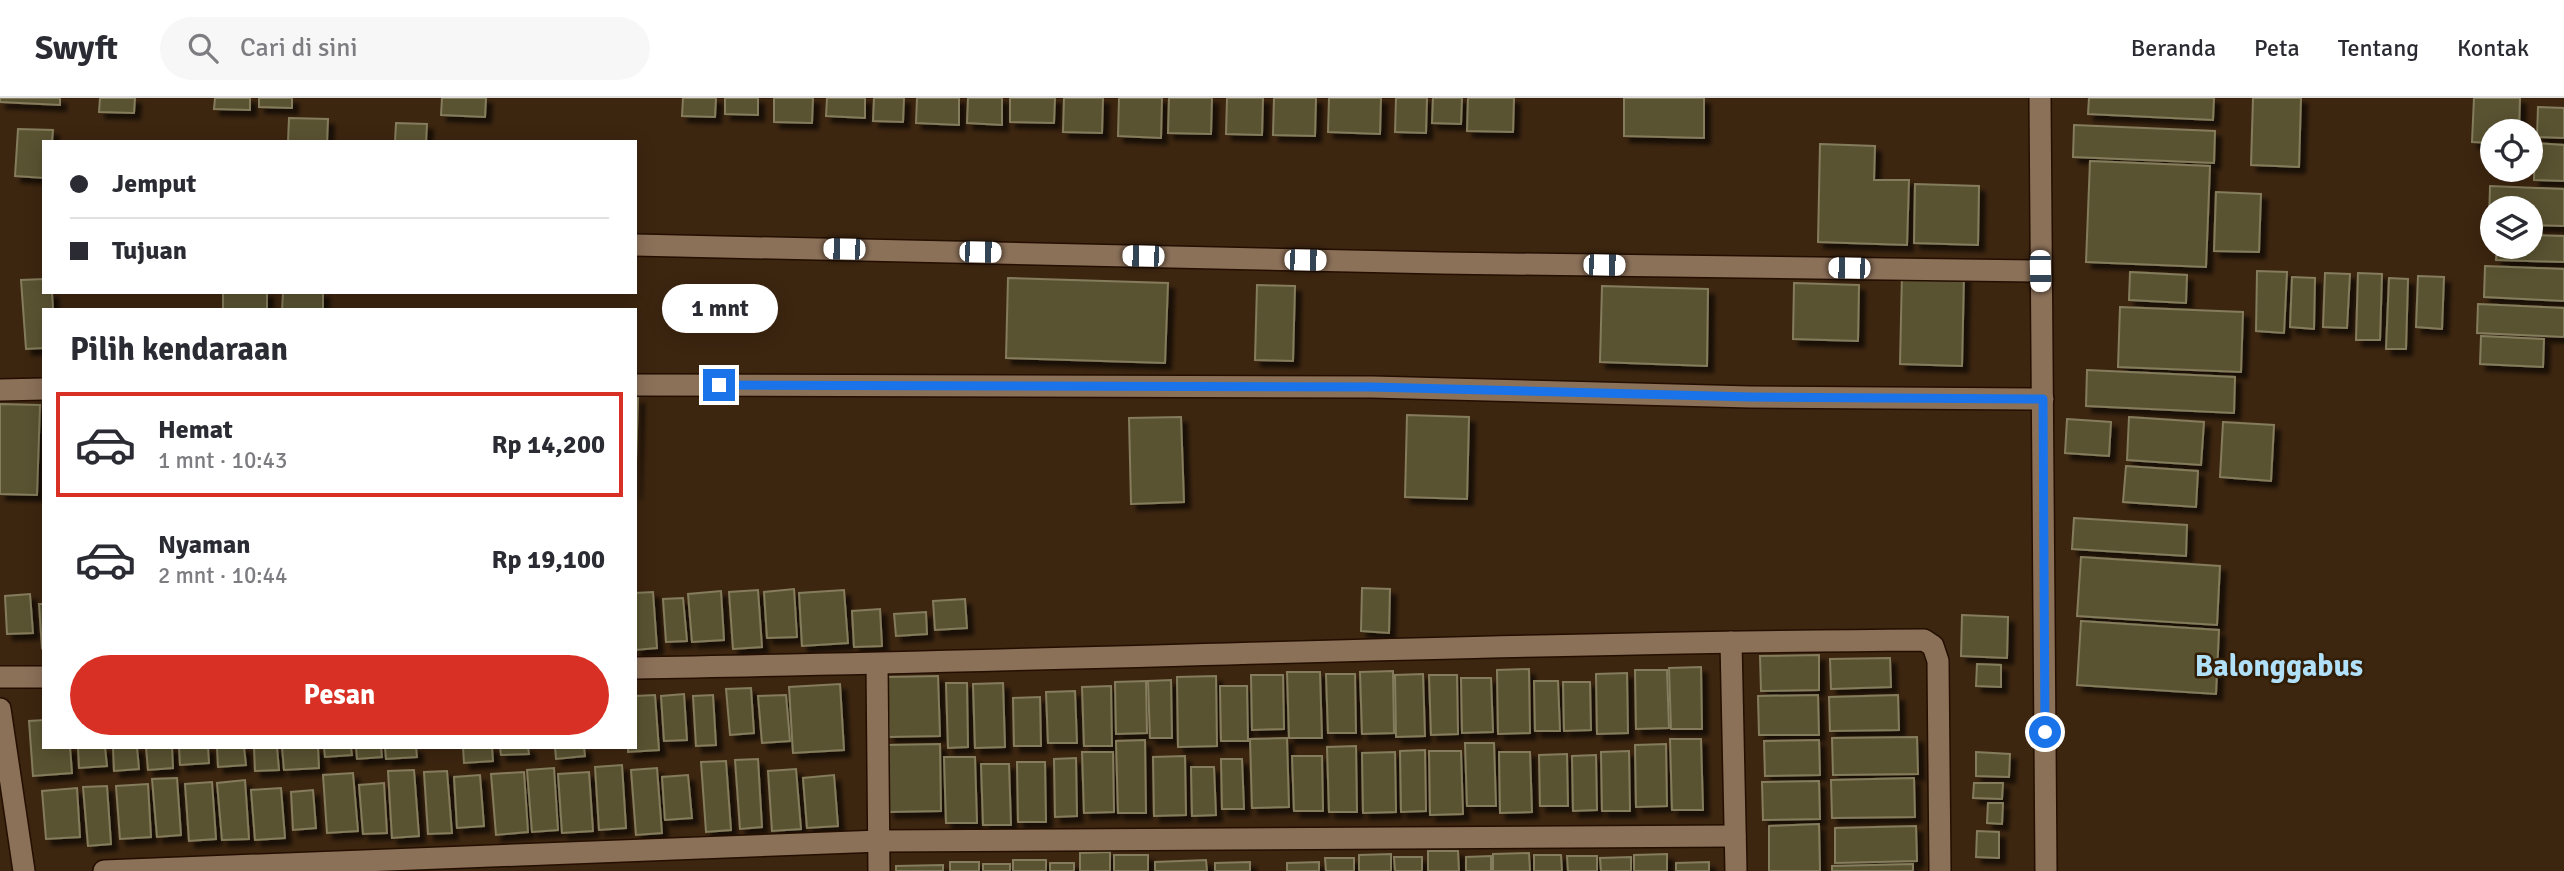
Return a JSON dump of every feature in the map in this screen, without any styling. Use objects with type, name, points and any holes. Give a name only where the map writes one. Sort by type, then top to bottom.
[{"type":"street","points":[[2040,98],[2046,871]]},
{"type":"street","points":[[637,244],[1441,263],[2040,271]]},
{"type":"street","points":[[637,385],[1371,387],[1750,397],[2043,399]]},
{"type":"street","points":[[0,390],[42,390]]},
{"type":"street","points":[[637,668],[1731,642],[1924,640],[1933,646],[1938,661],[1940,871]]},
{"type":"street","points":[[1731,642],[1736,871]]},
{"type":"street","points":[[877,664],[879,871]]},
{"type":"street","points":[[0,677],[42,677]]},
{"type":"street","points":[[0,709],[24,871]]},
{"type":"street","points":[[104,871],[880,841],[1735,836]]},
{"type":"building","points":[[0,98],[60,98],[60,105],[0,102]]},
{"type":"building","points":[[100,98],[135,98],[134,113],[99,112]]},
{"type":"building","points":[[215,98],[250,98],[250,110],[214,109]]},
{"type":"building","points":[[259,98],[292,98],[292,108],[259,107]]},
{"type":"building","points":[[442,98],[486,98],[485,117],[441,115]]},
{"type":"building","points":[[683,98],[716,98],[715,117],[682,116]]},
{"type":"building","points":[[725,98],[758,98],[758,115],[725,114]]},
{"type":"building","points":[[774,98],[813,98],[812,123],[774,122]]},
{"type":"building","points":[[827,98],[865,98],[865,118],[826,116]]},
{"type":"building","points":[[874,98],[904,98],[903,122],[873,121]]},
{"type":"building","points":[[917,98],[959,98],[959,125],[916,123]]},
{"type":"building","points":[[968,98],[1002,98],[1002,125],[967,123]]},
{"type":"building","points":[[1010,98],[1055,98],[1054,123],[1010,122]]},
{"type":"building","points":[[1064,98],[1103,98],[1102,133],[1063,132]]},
{"type":"building","points":[[1119,98],[1162,98],[1161,138],[1118,136]]},
{"type":"building","points":[[1169,98],[1212,98],[1211,134],[1168,133]]},
{"type":"building","points":[[1227,98],[1263,98],[1262,135],[1226,134]]},
{"type":"building","points":[[1274,98],[1316,98],[1315,136],[1273,135]]},
{"type":"building","points":[[1329,98],[1381,98],[1380,134],[1328,132]]},
{"type":"building","points":[[1396,98],[1427,98],[1426,133],[1395,132]]},
{"type":"building","points":[[1433,98],[1462,98],[1461,124],[1432,123]]},
{"type":"building","points":[[1468,98],[1514,98],[1513,132],[1467,131]]},
{"type":"building","points":[[1624,98],[1704,98],[1704,138],[1624,136]]},
{"type":"building","points":[[2089,98],[2214,98],[2213,120],[2088,114]]},
{"type":"building","points":[[2253,98],[2301,98],[2299,167],[2251,165]]},
{"type":"building","points":[[2474,98],[2520,98],[2519,119],[2480,119],[2480,142],[2472,142]]},
{"type":"building","points":[[2538,107],[2564,108],[2564,138],[2543,137],[2543,119],[2538,119]]},
{"type":"building","points":[[289,118],[328,119],[327,140],[288,140]]},
{"type":"building","points":[[396,123],[427,124],[426,140],[395,140]]},
{"type":"building","points":[[2074,125],[2215,131],[2214,163],[2073,157]]},
{"type":"building","points":[[18,129],[53,130],[52,140],[42,140],[42,178],[15,176]]},
{"type":"building","points":[[1820,144],[1875,146],[1874,180],[1909,180],[1907,245],[1818,242]]},
{"type":"building","points":[[2543,144],[2564,145],[2564,181],[2543,180]]},
{"type":"building","points":[[2090,161],[2210,166],[2206,267],[2086,262]]},
{"type":"building","points":[[1915,184],[1979,186],[1978,245],[1914,243]]},
{"type":"building","points":[[2490,186],[2564,189],[2564,226],[2543,225],[2543,196],[2490,196]]},
{"type":"building","points":[[2216,192],[2261,194],[2259,252],[2214,251]]},
{"type":"building","points":[[2543,235],[2564,236],[2564,262],[2496,260],[2543,259]]},
{"type":"building","points":[[2485,266],[2564,269],[2564,301],[2484,297]]},
{"type":"building","points":[[2257,271],[2287,272],[2284,333],[2256,331]]},
{"type":"building","points":[[2130,272],[2187,275],[2186,303],[2129,300]]},
{"type":"building","points":[[1902,273],[1964,275],[1962,366],[1900,364]]},
{"type":"building","points":[[2325,273],[2350,274],[2347,328],[2323,327]]},
{"type":"building","points":[[2358,273],[2382,274],[2380,340],[2356,340]]},
{"type":"building","points":[[2418,276],[2444,277],[2442,329],[2416,327]]},
{"type":"building","points":[[2292,277],[2315,278],[2314,329],[2290,327]]},
{"type":"building","points":[[1008,278],[1168,283],[1165,363],[1006,358]]},
{"type":"building","points":[[2389,278],[2408,279],[2406,349],[2386,349]]},
{"type":"building","points":[[42,279],[42,294],[52,294],[53,308],[42,308],[42,348],[26,349],[21,280]]},
{"type":"building","points":[[1794,283],[1859,285],[1858,341],[1793,339]]},
{"type":"building","points":[[1257,285],[1295,286],[1293,361],[1255,360]]},
{"type":"building","points":[[1602,286],[1708,289],[1707,366],[1600,362]]},
{"type":"building","points":[[223,294],[267,294],[267,308],[223,308]]},
{"type":"building","points":[[283,294],[323,294],[323,308],[282,308]]},
{"type":"building","points":[[2478,304],[2564,308],[2564,337],[2477,333]]},
{"type":"building","points":[[2120,307],[2243,312],[2241,372],[2118,367]]},
{"type":"building","points":[[2481,336],[2544,339],[2543,367],[2480,364]]},
{"type":"building","points":[[2087,370],[2235,377],[2234,413],[2086,406]]},
{"type":"building","points":[[0,404],[40,405],[37,495],[0,494]]},
{"type":"building","points":[[1407,415],[1469,417],[1467,499],[1405,497]]},
{"type":"building","points":[[1181,417],[1184,502],[1131,504],[1129,418]]},
{"type":"building","points":[[2129,417],[2204,422],[2201,465],[2127,460]]},
{"type":"building","points":[[2067,419],[2111,422],[2109,456],[2065,453]]},
{"type":"building","points":[[2223,422],[2274,425],[2271,481],[2220,477]]},
{"type":"building","points":[[2126,466],[2198,471],[2196,507],[2123,502]]},
{"type":"building","points":[[2074,518],[2187,525],[2186,556],[2072,549]]},
{"type":"building","points":[[2081,557],[2220,566],[2217,625],[2077,616]]},
{"type":"building","points":[[1362,588],[1390,589],[1389,633],[1361,631]]},
{"type":"building","points":[[794,589],[797,637],[767,638],[764,592]]},
{"type":"building","points":[[758,590],[762,647],[733,649],[729,592]]},
{"type":"building","points":[[844,590],[848,643],[802,646],[799,593]]},
{"type":"building","points":[[721,591],[724,640],[692,642],[688,594]]},
{"type":"building","points":[[653,592],[657,648],[637,650],[637,593]]},
{"type":"building","points":[[30,594],[33,633],[7,634],[5,596]]},
{"type":"building","points":[[683,598],[687,641],[666,642],[663,599]]},
{"type":"building","points":[[965,599],[967,628],[935,630],[933,601]]},
{"type":"building","points":[[39,604],[42,604],[42,648]]},
{"type":"building","points":[[880,609],[882,646],[854,647],[852,611]]},
{"type":"building","points":[[926,612],[927,634],[896,636],[894,614]]},
{"type":"building","points":[[1962,615],[2008,617],[2007,658],[1961,656]]},
{"type":"building","points":[[2081,621],[2219,630],[2216,694],[2077,685]]},
{"type":"building","points":[[1819,655],[1819,690],[1761,691],[1760,656]]},
{"type":"building","points":[[1890,658],[1891,687],[1831,689],[1830,659]]},
{"type":"building","points":[[1977,664],[2001,665],[2001,687],[1976,686]]},
{"type":"building","points":[[1701,667],[1702,729],[1671,729],[1669,668]]},
{"type":"building","points":[[1529,669],[1530,733],[1498,734],[1497,670]]},
{"type":"building","points":[[1635,670],[1667,670],[1669,728],[1636,729]]},
{"type":"building","points":[[1393,671],[1394,733],[1362,734],[1360,672]]},
{"type":"building","points":[[1287,672],[1320,672],[1322,738],[1289,738]]},
{"type":"building","points":[[1627,673],[1628,733],[1597,734],[1596,674]]},
{"type":"building","points":[[1326,674],[1355,674],[1356,733],[1328,733]]},
{"type":"building","points":[[1423,674],[1425,736],[1396,737],[1395,675]]},
{"type":"building","points":[[1251,675],[1283,675],[1284,729],[1252,730]]},
{"type":"building","points":[[1429,675],[1457,675],[1458,734],[1431,735]]},
{"type":"building","points":[[938,676],[940,736],[889,737],[887,677]]},
{"type":"building","points":[[1216,676],[1217,746],[1178,747],[1177,677]]},
{"type":"building","points":[[1461,678],[1491,678],[1493,732],[1462,733]]},
{"type":"building","points":[[1171,680],[1172,738],[1150,738],[1148,681]]},
{"type":"building","points":[[1146,681],[1147,733],[1116,734],[1115,682]]},
{"type":"building","points":[[1534,681],[1558,681],[1560,731],[1535,731]]},
{"type":"building","points":[[1563,682],[1590,682],[1591,730],[1564,731]]},
{"type":"building","points":[[946,683],[967,683],[968,747],[948,748]]},
{"type":"building","points":[[1003,683],[1005,747],[975,748],[973,684]]},
{"type":"building","points":[[840,684],[844,750],[793,753],[789,687]]},
{"type":"building","points":[[1111,686],[1112,746],[1084,746],[1082,687]]},
{"type":"building","points":[[1220,686],[1247,686],[1248,741],[1221,741]]},
{"type":"building","points":[[751,688],[754,733],[730,735],[726,689]]},
{"type":"building","points":[[1075,691],[1077,743],[1048,743],[1046,692]]},
{"type":"building","points":[[684,694],[687,740],[664,741],[661,696]]},
{"type":"building","points":[[655,695],[659,750],[628,752],[628,749],[637,749],[637,696]]},
{"type":"building","points":[[713,695],[716,745],[696,746],[693,696]]},
{"type":"building","points":[[786,695],[790,741],[762,743],[758,696]]},
{"type":"building","points":[[1818,695],[1819,735],[1759,735],[1758,696]]},
{"type":"building","points":[[1898,695],[1899,730],[1830,731],[1829,697]]},
{"type":"building","points":[[1040,697],[1041,746],[1014,746],[1013,698]]},
{"type":"building","points":[[42,720],[42,749],[70,749],[72,773],[33,776],[29,721]]},
{"type":"building","points":[[1917,737],[1918,774],[1833,775],[1832,738]]},
{"type":"building","points":[[1287,738],[1289,807],[1252,808],[1250,739]]},
{"type":"building","points":[[1670,739],[1701,739],[1703,810],[1672,810]]},
{"type":"building","points":[[1145,740],[1146,813],[1118,813],[1116,741]]},
{"type":"building","points":[[1819,740],[1820,775],[1765,776],[1764,741]]},
{"type":"building","points":[[1465,743],[1494,743],[1496,806],[1467,806]]},
{"type":"building","points":[[940,744],[941,811],[889,812],[887,745]]},
{"type":"building","points":[[1666,744],[1667,806],[1636,807],[1635,745]]},
{"type":"building","points":[[1356,746],[1357,812],[1329,812],[1327,747]]},
{"type":"building","points":[[78,749],[105,749],[107,766],[79,768]]},
{"type":"building","points":[[113,749],[137,749],[139,769],[114,771]]},
{"type":"building","points":[[146,749],[172,749],[173,768],[148,770]]},
{"type":"building","points":[[179,749],[208,749],[209,763],[180,765]]},
{"type":"building","points":[[217,749],[244,749],[246,765],[218,767]]},
{"type":"building","points":[[254,749],[277,749],[279,770],[255,771]]},
{"type":"building","points":[[282,749],[318,749],[319,768],[284,770]]},
{"type":"building","points":[[324,749],[351,749],[352,755],[325,757]]},
{"type":"building","points":[[356,749],[381,749],[382,757],[357,759]]},
{"type":"building","points":[[385,749],[416,749],[417,757],[386,759]]},
{"type":"building","points":[[463,749],[492,749],[493,761],[464,763]]},
{"type":"building","points":[[500,749],[528,749],[529,754],[501,755]]},
{"type":"building","points":[[555,749],[584,749],[585,756],[556,759]]},
{"type":"building","points":[[1425,750],[1426,811],[1401,812],[1400,751]]},
{"type":"building","points":[[1429,751],[1461,751],[1463,814],[1430,815]]},
{"type":"building","points":[[1629,751],[1630,811],[1602,811],[1601,752]]},
{"type":"building","points":[[1082,752],[1113,752],[1114,812],[1084,813]]},
{"type":"building","points":[[1395,752],[1396,812],[1363,813],[1362,753]]},
{"type":"building","points":[[1499,752],[1530,752],[1532,812],[1500,813]]},
{"type":"building","points":[[1976,752],[2010,754],[2009,777],[1976,776]]},
{"type":"building","points":[[1567,754],[1568,806],[1540,806],[1539,755]]},
{"type":"building","points":[[1596,755],[1597,810],[1573,811],[1572,756]]},
{"type":"building","points":[[1185,756],[1186,815],[1154,816],[1153,757]]},
{"type":"building","points":[[1292,756],[1322,756],[1323,811],[1294,811]]},
{"type":"building","points":[[944,757],[975,757],[977,823],[946,823]]},
{"type":"building","points":[[1076,758],[1077,816],[1055,817],[1054,759]]},
{"type":"building","points":[[758,759],[762,827],[740,829],[735,760]]},
{"type":"building","points":[[1221,759],[1242,759],[1244,809],[1222,809]]},
{"type":"building","points":[[726,761],[731,830],[706,832],[701,762]]},
{"type":"building","points":[[1017,762],[1045,762],[1046,822],[1018,822]]},
{"type":"building","points":[[981,764],[1009,764],[1011,825],[983,825]]},
{"type":"building","points":[[622,765],[626,828],[599,830],[595,767]]},
{"type":"building","points":[[1191,767],[1214,767],[1216,815],[1192,816]]},
{"type":"building","points":[[554,768],[558,830],[532,832],[527,770]]},
{"type":"building","points":[[657,768],[662,833],[636,835],[631,770]]},
{"type":"building","points":[[796,769],[801,829],[772,831],[768,771]]},
{"type":"building","points":[[414,770],[419,836],[392,838],[388,771]]},
{"type":"building","points":[[447,771],[452,833],[428,834],[424,772]]},
{"type":"building","points":[[524,772],[528,832],[496,835],[491,774]]},
{"type":"building","points":[[589,772],[593,831],[562,833],[558,774]]},
{"type":"building","points":[[353,773],[358,831],[327,833],[323,775]]},
{"type":"building","points":[[480,775],[484,826],[457,828],[454,777]]},
{"type":"building","points":[[688,775],[692,818],[665,820],[662,777]]},
{"type":"building","points":[[834,775],[838,826],[807,828],[803,778]]},
{"type":"building","points":[[177,778],[181,835],[157,837],[152,779]]},
{"type":"building","points":[[1914,778],[1915,817],[1832,818],[1831,780]]},
{"type":"building","points":[[245,780],[249,839],[222,840],[217,783]]},
{"type":"building","points":[[1819,781],[1820,819],[1763,820],[1762,782]]},
{"type":"building","points":[[212,782],[216,839],[189,841],[185,784]]},
{"type":"building","points":[[384,783],[387,833],[363,834],[359,785]]},
{"type":"building","points":[[1974,783],[2003,783],[2002,799],[1973,798]]},
{"type":"building","points":[[148,784],[151,837],[120,839],[116,786]]},
{"type":"building","points":[[107,786],[111,844],[88,846],[83,787]]},
{"type":"building","points":[[77,788],[80,837],[46,839],[42,791]]},
{"type":"building","points":[[281,788],[285,838],[255,840],[251,790]]},
{"type":"building","points":[[313,790],[316,828],[293,830],[291,792]]},
{"type":"building","points":[[1988,803],[2003,803],[2002,824],[1987,823]]},
{"type":"building","points":[[1819,824],[1820,871],[1769,871],[1769,826]]},
{"type":"building","points":[[1916,826],[1917,861],[1835,863],[1835,828]]},
{"type":"building","points":[[1977,831],[1999,832],[1999,858],[1976,857]]},
{"type":"building","points":[[1428,851],[1458,851],[1459,871],[1428,871]]},
{"type":"building","points":[[1110,852],[1110,871],[1080,871],[1080,853]]},
{"type":"building","points":[[1529,853],[1530,871],[1493,871],[1493,854]]},
{"type":"building","points":[[1391,854],[1391,871],[1359,871],[1359,855]]},
{"type":"building","points":[[1667,854],[1667,871],[1634,871],[1634,855]]},
{"type":"building","points":[[1114,855],[1148,855],[1148,871],[1114,871]]},
{"type":"building","points":[[1534,855],[1561,855],[1562,871],[1534,871]]},
{"type":"building","points":[[1491,856],[1491,871],[1466,871],[1466,857]]},
{"type":"building","points":[[1567,856],[1597,856],[1597,871],[1568,871]]},
{"type":"building","points":[[1394,857],[1422,857],[1422,871],[1395,871]]},
{"type":"building","points":[[1631,857],[1631,871],[1601,871],[1600,858]]},
{"type":"building","points":[[1325,858],[1354,858],[1354,871],[1326,871]]},
{"type":"building","points":[[1013,860],[1046,860],[1046,871],[1013,871]]},
{"type":"building","points":[[1206,860],[1207,871],[1155,871],[1155,862]]},
{"type":"building","points":[[950,862],[979,862],[979,871],[950,871]]},
{"type":"building","points":[[1250,862],[1250,871],[1215,871],[1215,863]]},
{"type":"building","points":[[1319,862],[1319,871],[1287,871],[1287,863]]},
{"type":"building","points":[[1709,862],[1709,871],[1676,871],[1676,863]]},
{"type":"building","points":[[1050,863],[1074,863],[1074,871],[1050,871]]},
{"type":"building","points":[[983,864],[1010,864],[1010,871],[983,871]]},
{"type":"building","points":[[1913,864],[1913,871],[1832,871],[1832,866]]},
{"type":"building","points":[[943,865],[943,871],[896,871],[896,866]]},
{"type":"district","name":"Balonggabus","points":[[2279,666]]},
{"type":"route","points":[[719,385],[1371,387],[1750,397],[2043,399],[2045,732]]}]
